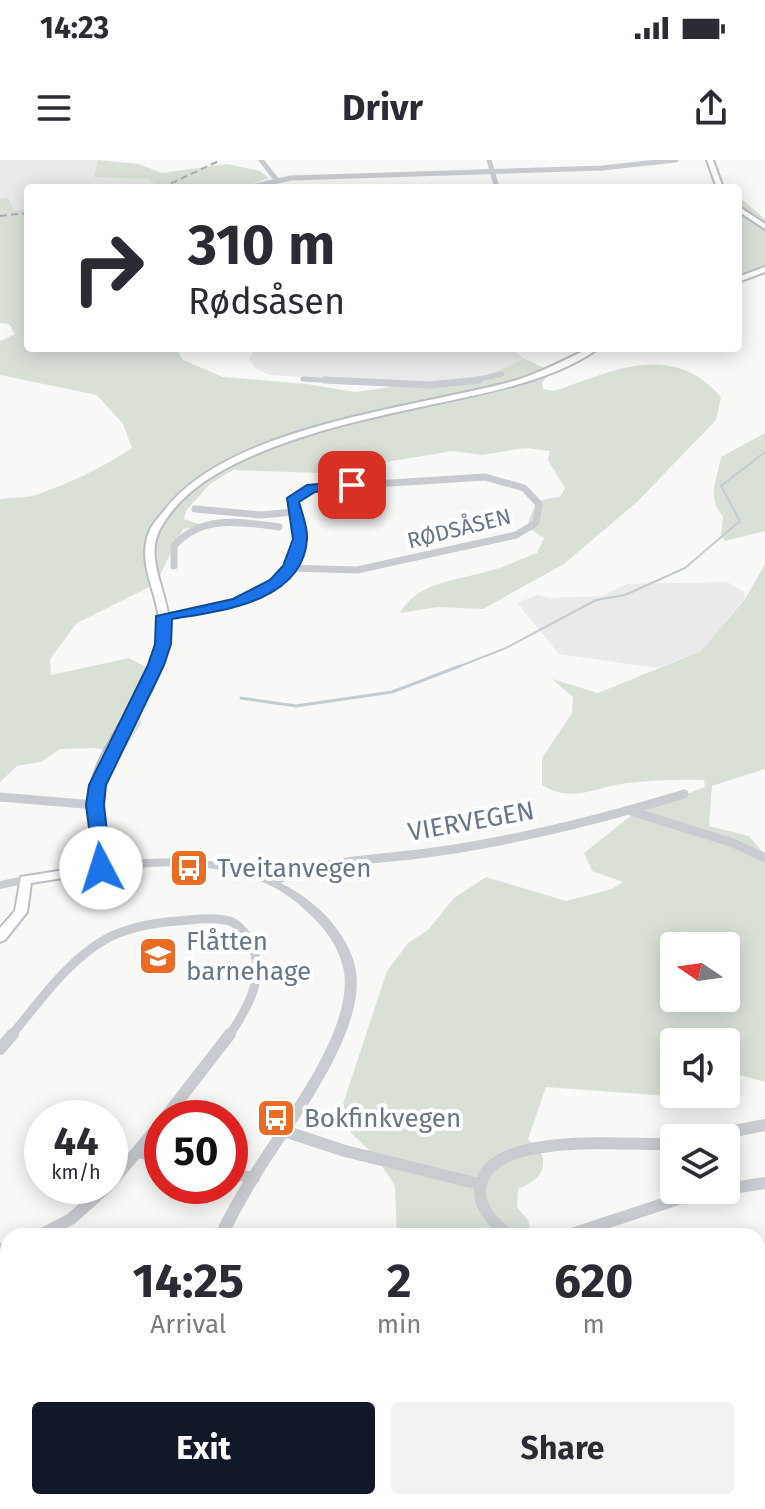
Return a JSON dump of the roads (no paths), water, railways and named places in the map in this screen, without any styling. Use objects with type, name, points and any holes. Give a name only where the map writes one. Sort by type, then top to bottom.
[{"type":"main road","points":[[710,160],[719,184]]},
{"type":"main road","points":[[742,211],[765,227]]},
{"type":"main road","points":[[742,278],[765,269]]},
{"type":"main road","points":[[0,937],[21,912],[25,880],[101,868],[95,805],[100,776],[159,655],[164,616],[150,565],[153,533],[174,501],[208,474],[244,456],[364,418],[528,379],[586,352]]},
{"type":"street","points":[[261,160],[276,179]]},
{"type":"street","points":[[489,160],[496,184]]},
{"type":"street","points":[[260,184],[276,179],[602,168],[676,160]]},
{"type":"street","points":[[303,379],[407,384],[482,380],[502,374]]},
{"type":"street","name":"RØDSÅSEN","points":[[290,568],[343,571],[420,557],[516,535],[536,523],[540,511],[539,504],[524,488],[485,477],[312,488],[292,501],[294,512]]},
{"type":"street","points":[[164,616],[237,603],[264,591],[290,568],[300,539],[294,512],[274,514],[195,509]]},
{"type":"street","points":[[244,523],[274,514]]},
{"type":"street","points":[[174,566],[174,546],[184,534],[206,525],[244,523],[279,527]]},
{"type":"street","name":"VIERVEGEN","points":[[273,881],[301,870],[438,851],[631,811],[684,794]]},
{"type":"street","points":[[0,797],[31,797],[95,805]]},
{"type":"street","name":"VIERVEGEN","points":[[631,811],[744,847],[765,858]]},
{"type":"street","points":[[101,868],[198,861],[239,868],[273,881],[311,908],[330,927],[347,960],[352,985],[349,1012],[341,1037],[226,1228]]},
{"type":"street","points":[[0,885],[25,880]]},
{"type":"street","points":[[0,1049],[88,952],[111,936],[163,924],[231,921],[241,926],[251,940],[256,967],[254,991],[232,1028],[179,1100]]},
{"type":"street","points":[[740,1130],[765,1125]]},
{"type":"street","points":[[284,1131],[345,1151],[479,1184]]},
{"type":"street","points":[[128,1163],[144,1145]]},
{"type":"street","points":[[503,1228],[489,1214],[479,1184],[488,1163],[506,1153],[567,1145],[660,1146]]},
{"type":"street","points":[[138,1152],[144,1153]]},
{"type":"street","points":[[248,1177],[254,1178]]},
{"type":"street","points":[[740,1187],[765,1183]]},
{"type":"street","points":[[602,1228],[660,1202]]},
{"type":"street","points":[[56,1228],[85,1204]]},
{"type":"waterway","points":[[455,668],[506,648],[596,600],[625,595],[685,568],[740,521],[721,486],[765,452]]},
{"type":"waterway","points":[[241,698],[296,706],[392,692],[460,666]]},
{"type":"railway","points":[[170,184],[221,160]]},
{"type":"railway","points":[[0,216],[24,213]]},
{"type":"place","name":"Tveitanvegen","points":[[189,868]]},
{"type":"place","name":"Flåtten barnehage","points":[[158,956]]},
{"type":"place","name":"Bokfinkvegen","points":[[276,1118]]}]
